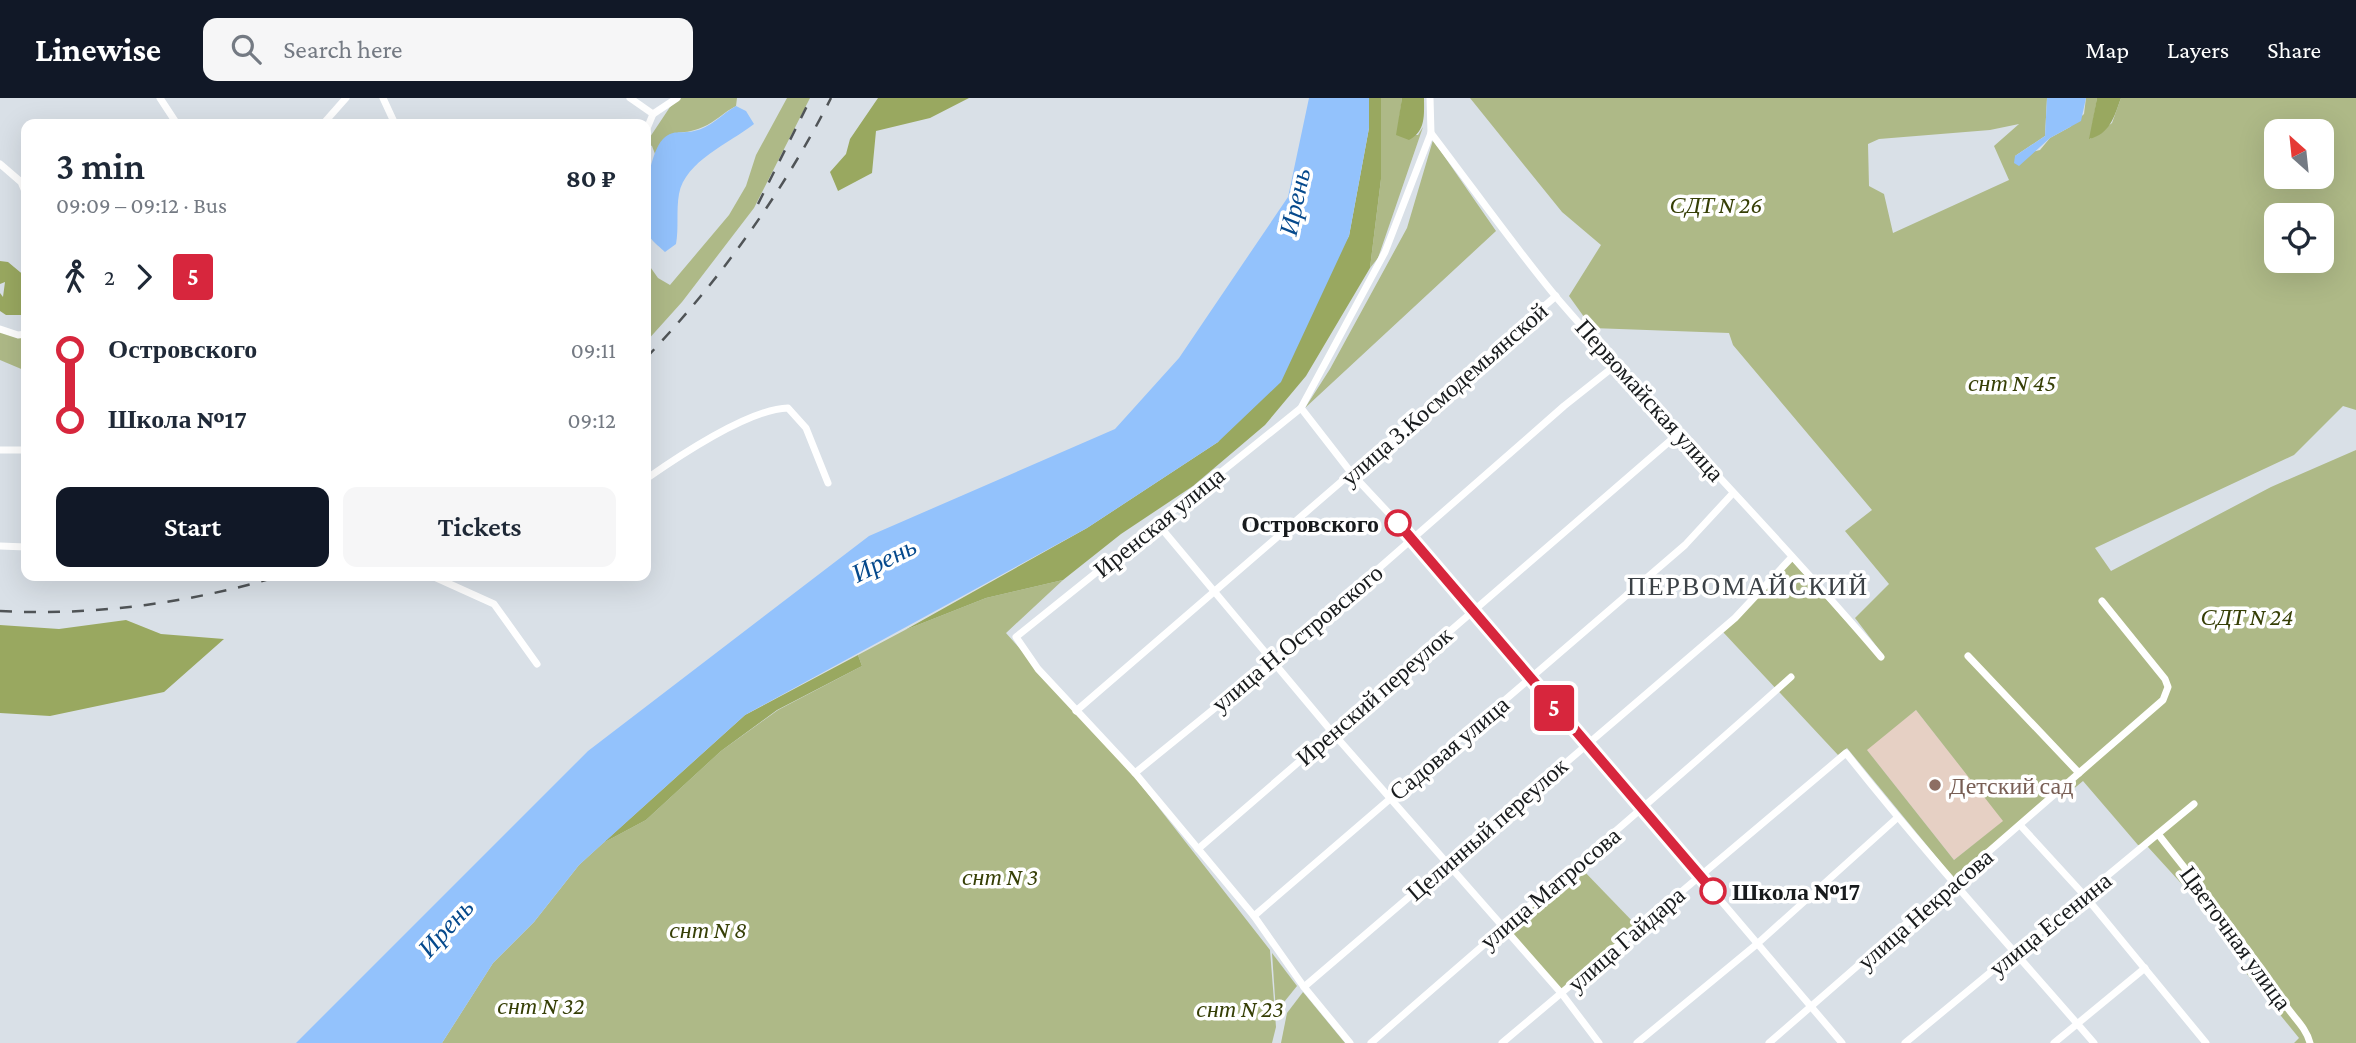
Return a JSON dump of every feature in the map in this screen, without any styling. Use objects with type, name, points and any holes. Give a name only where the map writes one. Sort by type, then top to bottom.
[{"type":"street","points":[[160,98],[174,119]]},
{"type":"street","points":[[327,119],[346,98]]},
{"type":"street","points":[[383,98],[393,119]]},
{"type":"street","points":[[630,98],[653,114]]},
{"type":"street","points":[[651,119],[653,114],[677,98]]},
{"type":"street","points":[[1430,98],[1431,133],[1385,253],[1301,408],[1353,475],[1413,539],[1530,680],[1842,1043]]},
{"type":"street","name":"Первомайская улица","points":[[1431,133],[1556,296],[1678,434],[1822,587],[1881,657]]},
{"type":"street","points":[[0,164],[21,183]]},
{"type":"street","name":"улица З.Космодемьянской","points":[[1076,711],[1353,475],[1556,296]]},
{"type":"street","points":[[0,329],[21,335]]},
{"type":"street","name":"улица Н.Островского","points":[[1135,773],[1274,660],[1564,406],[1617,364]]},
{"type":"street","points":[[651,475],[683,453],[764,412],[788,408],[806,428],[828,483]]},
{"type":"street","name":"Иренская улица","points":[[1076,711],[1038,669],[1016,637],[1301,408]]},
{"type":"street","name":"Иренский переулок","points":[[1198,849],[1678,434]]},
{"type":"street","points":[[0,450],[21,450]]},
{"type":"street","name":"Садовая улица","points":[[1254,916],[1685,545],[1733,493]]},
{"type":"street","points":[[1157,523],[1332,732],[1562,994],[1599,1043]]},
{"type":"street","points":[[0,546],[21,547]]},
{"type":"street","name":"Целинный переулок","points":[[1304,987],[1735,618],[1792,557]]},
{"type":"street","points":[[448,581],[494,604],[537,664]]},
{"type":"street","points":[[1968,656],[2079,773],[2163,700],[2168,687],[2165,679],[2102,601]]},
{"type":"street","name":"улица Матросова","points":[[1371,1043],[1502,928],[1643,810],[1791,677]]},
{"type":"street","points":[[1076,711],[1135,773],[1254,916],[1304,987],[1350,1043]]},
{"type":"street","name":"улица Гайдара","points":[[1502,1043],[1846,754],[1897,818]]},
{"type":"street","name":"улица Некрасова","points":[[1769,1043],[2079,773]]},
{"type":"street","name":"улица Есенина","points":[[1905,1043],[2194,804]]},
{"type":"street","points":[[1637,1043],[1757,944],[1897,818],[2017,951],[2094,1043]]},
{"type":"street","points":[[2020,825],[2085,896],[2206,1043]]},
{"type":"street","name":"Цветочная улица","points":[[2158,834],[2258,962],[2308,1033],[2310,1043]]},
{"type":"street","points":[[2054,1043],[2145,968]]},
{"type":"shaded area","name":"Детский сад","points":[[1916,710],[2004,821],[1954,860],[1866,749]]},
{"type":"green space","points":[[681,98],[737,98],[736,106],[707,125],[670,135],[655,154],[651,146],[651,136],[670,107]]},
{"type":"green space","points":[[787,98],[810,98],[754,208],[682,302],[651,336],[651,268],[658,278],[670,285],[729,215],[746,186],[756,155]]},
{"type":"green space","points":[[878,98],[969,98],[930,118],[876,131],[872,173],[838,191],[830,172],[846,154],[850,139]]},
{"type":"green space","points":[[1369,98],[1381,98],[1381,179],[1370,268],[1306,376],[1265,425],[1193,486],[1121,534],[1063,580],[986,598],[905,630],[1087,528],[1218,442],[1349,236],[1369,128]]},
{"type":"green space","points":[[1381,98],[1402,98],[1397,135],[1418,135],[1423,127],[1378,258],[1370,268],[1381,179]]},
{"type":"green space","points":[[1402,98],[1424,98],[1421,127],[1409,140],[1396,135]]},
{"type":"green space","points":[[1470,98],[2047,98],[2045,136],[2015,156],[2040,150],[2050,138],[2070,127],[2084,114],[2086,98],[2097,98],[2090,139],[2112,123],[2121,98],[2356,98],[2356,410],[2343,406],[2294,455],[2095,548],[2111,571],[2271,487],[2356,450],[2356,1043],[2294,1043],[2299,1038],[2242,968],[2251,960],[2148,847],[2138,845],[2083,781],[2065,796],[2061,792],[1957,882],[1847,748],[1838,755],[1723,632],[1792,561],[1881,660],[1884,656],[1855,618],[1889,584],[1845,531],[1872,510],[1733,345],[1729,333],[1592,328],[1569,296],[1601,245],[1562,212]],"holes":[[[2019,124],[1994,146],[2009,180],[1893,233],[1884,194],[1869,186],[1868,144],[1879,139],[1990,130]],[[1916,710],[2003,821],[1954,860],[1867,750]]]},
{"type":"green space","points":[[2097,98],[2121,98],[2107,129],[2089,139]]},
{"type":"green space","points":[[1433,140],[1496,231],[1305,408],[1330,369],[1407,228]]},
{"type":"green space","points":[[0,261],[8,262],[21,273],[21,315],[6,315],[0,311],[0,293],[3,297],[5,282],[0,284]]},
{"type":"green space","points":[[0,332],[21,337],[21,369],[0,360]]},
{"type":"green space","points":[[1063,580],[1006,633],[1134,776],[1270,950],[1276,1027],[1272,1043],[442,1043],[493,963],[534,922],[579,865],[603,843],[646,820],[721,751],[778,710],[862,666],[858,655],[905,630],[986,598]]},
{"type":"green space","points":[[126,620],[161,634],[224,639],[164,692],[50,716],[0,713],[0,625],[59,629]]},
{"type":"green space","points":[[858,655],[862,666],[777,710],[721,751],[646,820],[603,843],[745,715]]},
{"type":"green space","points":[[1581,868],[1637,926],[1562,990],[1506,928]]},
{"type":"green space","points":[[1272,953],[1297,986],[1276,1012]]},
{"type":"green space","points":[[1303,992],[1345,1043],[1281,1043],[1287,1013]]},
{"type":"water","name":"Ирень","points":[[1309,98],[1369,98],[1369,128],[1349,236],[1281,382],[1218,442],[1087,528],[745,715],[579,865],[534,922],[493,963],[442,1043],[296,1043],[588,751],[869,536],[1115,429],[1179,358],[1288,197]]},
{"type":"water","points":[[2047,98],[2086,98],[2081,121],[2050,138],[2019,166],[2014,163],[2015,156],[2045,136]]},
{"type":"water","points":[[736,106],[746,111],[754,124],[699,162],[683,182],[679,194],[676,244],[665,252],[651,238],[651,167],[658,145],[668,135],[690,132],[711,124]]},
{"type":"railway","points":[[758,204],[811,98]]},
{"type":"railway","points":[[651,352],[699,298],[748,235],[792,168],[831,98]]},
{"type":"railway","points":[[0,611],[71,611],[142,606],[212,594],[261,581]]},
{"type":"bus line","name":"5","points":[[1398,523],[1713,891]]},
{"type":"place","name":"Островского","points":[[1398,523]]},
{"type":"place","name":"Детский сад","points":[[1935,785]]},
{"type":"place","name":"Школа №17","points":[[1713,891]]},
{"type":"district","name":"ПЕРВОМАЙСКИЙ","points":[[1748,586]]},
{"type":"park label","name":"СДТ N 26","points":[[1716,204]]},
{"type":"park label","name":"снт N 45","points":[[2012,382]]},
{"type":"park label","name":"СДТ N 24","points":[[2247,616]]},
{"type":"park label","name":"снт N 3","points":[[1000,876]]},
{"type":"park label","name":"снт N 8","points":[[708,929]]},
{"type":"park label","name":"снт N 32","points":[[541,1005]]},
{"type":"park label","name":"снт N 23","points":[[1240,1008]]}]
